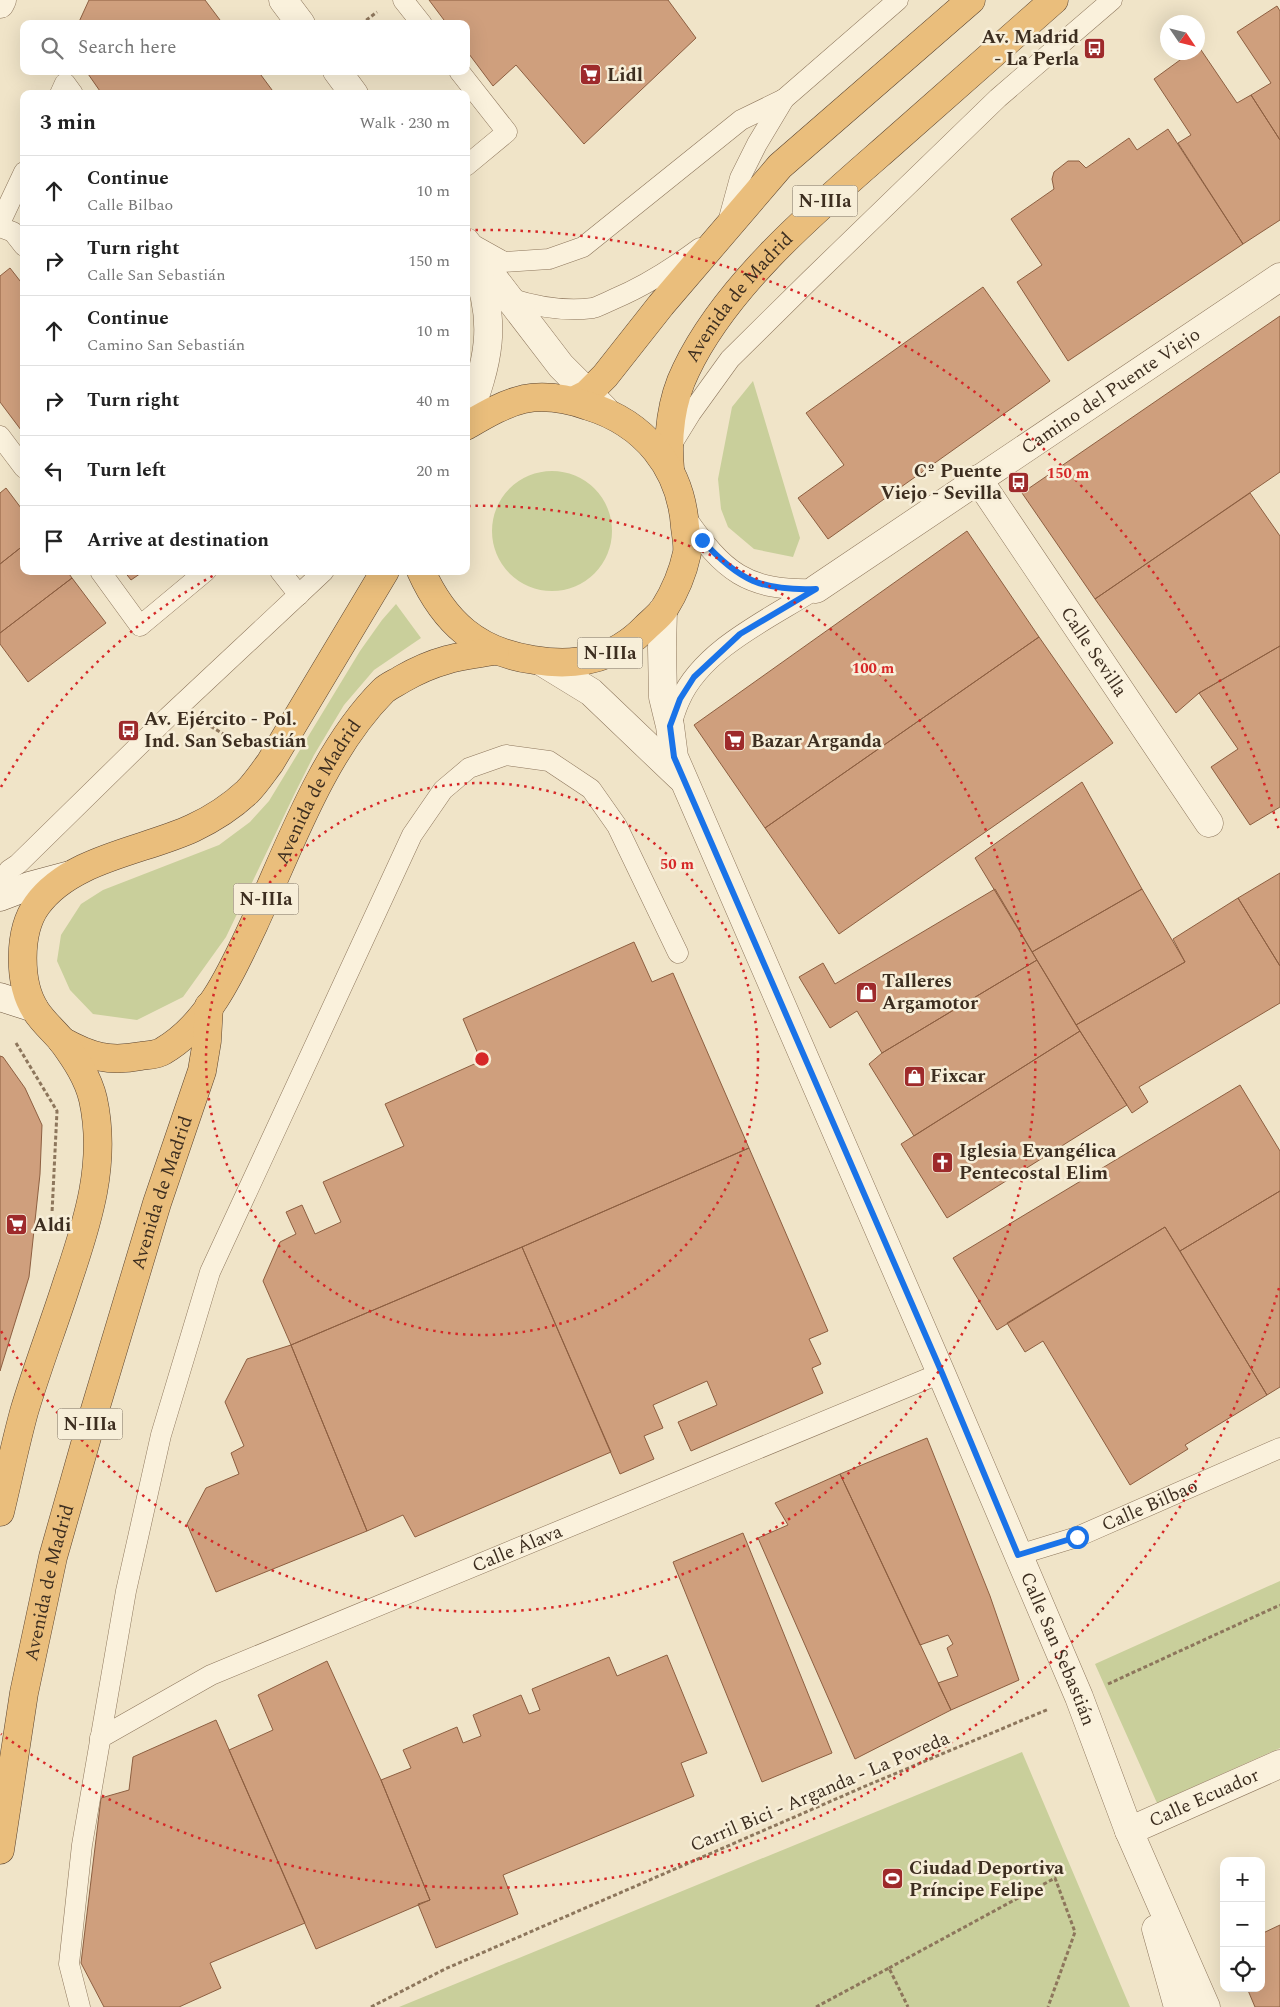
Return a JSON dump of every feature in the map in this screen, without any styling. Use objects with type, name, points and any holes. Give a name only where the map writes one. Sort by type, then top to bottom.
[{"type":"highway","name":"N-IIIa","points":[[580,397],[605,376],[661,305],[780,166],[972,0]]},
{"type":"highway","name":"Avenida de Madrid","points":[[669,460],[672,411],[685,371],[710,327],[758,269],[817,208],[1054,0]]},
{"type":"highway","name":"N-IIIa","points":[[423,575],[438,604],[451,621],[469,636],[495,650],[517,658],[559,664],[583,662],[608,654],[637,636],[663,610],[674,590],[687,552],[681,498],[669,460],[629,424],[580,397],[525,399],[495,409],[470,424]]},
{"type":"highway","name":"N-IIIa","points":[[0,1512],[24,1413],[86,1226],[96,1183],[99,1135],[87,1078],[62,1041],[47,1026],[34,1008],[22,966],[27,923],[37,904],[70,875],[107,859],[193,828],[220,812],[247,792],[270,763],[383,575]]},
{"type":"highway","name":"Avenida de Madrid","points":[[0,1850],[24,1693],[53,1558],[157,1203],[202,1071],[207,1041],[209,1006],[229,977],[316,788],[350,731],[384,690],[418,670],[454,656],[495,650]]},
{"type":"highway","name":"N-IIIa","points":[[62,1041],[82,1052],[100,1058],[124,1059],[161,1053],[187,1034],[209,1006]]},
{"type":"street","points":[[0,4],[2,0]]},
{"type":"street","points":[[282,0],[298,20]]},
{"type":"street","points":[[340,75],[351,90]]},
{"type":"street","points":[[470,247],[580,397]]},
{"type":"street","points":[[470,253],[484,292],[489,338],[487,360],[470,409]]},
{"type":"street","name":"Camino del Puente Viejo","points":[[816,589],[1280,277]]},
{"type":"street","name":"Calle Sevilla","points":[[978,479],[1209,823]]},
{"type":"street","name":"Calle San Sebastián","points":[[663,610],[662,675],[674,757],[942,1373],[1079,1697],[1128,1832],[1178,2007]]},
{"type":"street","points":[[542,662],[591,692],[683,780]]},
{"type":"street","points":[[0,897],[29,886],[70,875]]},
{"type":"street","points":[[0,997],[34,1008]]},
{"type":"street","name":"Calle Ecuador","points":[[1128,1832],[1280,1764]]},
{"type":"street","name":"Calle San Sebastián","points":[[1128,1832],[1206,2007]]},
{"type":"lane","points":[[403,0],[419,20]]},
{"type":"lane","points":[[470,244],[504,262],[548,259],[583,247],[741,120],[784,99],[898,0]]},
{"type":"lane","points":[[669,460],[691,413],[730,359],[998,98],[1112,0]]},
{"type":"lane","points":[[462,75],[507,132],[470,163]]},
{"type":"lane","points":[[62,90],[65,83],[69,90]]},
{"type":"lane","points":[[509,298],[538,307],[594,308],[628,293],[669,271],[725,230],[740,178],[784,99]]},
{"type":"lane","points":[[20,181],[0,225],[13,232],[20,241]]},
{"type":"lane","points":[[0,436],[20,463]]},
{"type":"lane","points":[[684,516],[719,559],[742,576],[758,584],[776,588],[816,589]]},
{"type":"lane","points":[[103,575],[140,626],[201,575]]},
{"type":"lane","points":[[283,575],[299,595]]},
{"type":"lane","points":[[0,886],[10,870],[168,717],[320,575]]},
{"type":"lane","points":[[670,726],[680,699],[694,677],[718,654],[740,634],[816,589]]},
{"type":"lane","points":[[80,2007],[69,1964],[82,1845],[126,1591],[161,1435],[210,1272],[412,835],[443,790],[469,768],[506,755],[549,761],[591,789],[617,826],[678,953]]},
{"type":"lane","name":"Calle Álava","points":[[100,1738],[211,1676],[942,1373]]},
{"type":"lane","name":"Calle Bilbao","points":[[1018,1555],[1077,1537],[1280,1448]]},
{"type":"path","points":[[12,1036],[57,1111],[52,1215]]},
{"type":"path","name":"Carril Bici - Arganda - La Poveda","points":[[371,2007],[445,1969],[868,1785],[1079,1697],[1280,1605]]},
{"type":"path","points":[[816,2007],[1055,1878],[1075,1932],[1048,2007]]},
{"type":"path","points":[[889,1968],[908,2007]]},
{"type":"green space","points":[[753,381],[800,538],[793,557],[754,549],[728,527],[721,509],[718,479],[732,407]]},
{"type":"green space","points":[[552,471],[564,472],[575,476],[585,481],[594,489],[602,498],[607,508],[611,519],[611,543],[607,554],[602,564],[594,573],[585,581],[575,586],[564,590],[552,591],[540,590],[529,586],[519,581],[510,573],[502,564],[497,554],[493,543],[492,531],[493,519],[497,508],[502,498],[510,489],[519,481],[529,476],[540,472]]},
{"type":"green space","points":[[396,604],[421,638],[374,670],[344,705],[314,755],[226,937],[183,997],[137,1020],[93,1014],[70,990],[57,961],[61,935],[81,904],[103,890],[219,845],[250,822],[269,801],[360,651]]},
{"type":"green space","points":[[1280,1581],[1280,1748],[1157,1803],[1095,1664]]},
{"type":"green space","name":"Ciudad Deportiva Príncipe Felipe","points":[[1022,1752],[1130,2007],[399,2007]]},
{"type":"building","points":[[89,0],[205,0],[220,20],[80,20]]},
{"type":"building","name":"Lidl","points":[[429,0],[668,0],[696,38],[584,144],[516,65],[493,86],[470,55],[470,20],[444,20]]},
{"type":"building","points":[[1277,6],[1280,11],[1280,140],[1251,95],[1271,83],[1237,32]]},
{"type":"building","points":[[1205,56],[1237,103],[1251,95],[1280,140],[1280,220],[1243,244],[1178,143],[1191,135],[1154,79],[1180,60],[1205,60]]},
{"type":"building","points":[[89,75],[261,75],[272,90],[99,90]]},
{"type":"building","points":[[1168,129],[1243,244],[1068,361],[1017,282],[1042,265],[1011,219],[1054,189],[1052,179],[1054,172],[1068,161],[1079,161],[1086,168],[1129,138],[1137,150]]},
{"type":"building","points":[[10,268],[20,281],[20,429],[0,402],[0,276]]},
{"type":"building","points":[[983,287],[1050,381],[828,539],[798,498],[844,465],[806,413]]},
{"type":"building","points":[[1280,316],[1280,472],[1095,599],[1022,493]]},
{"type":"building","points":[[6,488],[20,507],[20,548],[0,564],[0,493]]},
{"type":"building","points":[[1250,493],[1280,536],[1280,646],[1199,693],[1176,713],[1095,599]]},
{"type":"building","points":[[967,531],[1039,637],[765,828],[694,725]]},
{"type":"building","points":[[20,548],[20,575],[70,575],[72,578],[0,633],[0,564]]},
{"type":"building","points":[[127,575],[138,575],[131,580]]},
{"type":"building","points":[[72,578],[106,623],[28,682],[0,644],[0,633]]},
{"type":"building","points":[[1039,637],[1113,743],[839,934],[765,828]]},
{"type":"building","points":[[1280,646],[1280,807],[1250,825],[1211,767],[1238,749],[1199,693]]},
{"type":"building","points":[[1082,782],[1142,889],[1032,952],[975,858]]},
{"type":"building","points":[[1280,873],[1280,966],[1238,898]]},
{"type":"building","points":[[995,889],[1037,960],[882,1053],[857,1011],[830,1028],[799,977],[823,963],[835,984]]},
{"type":"building","points":[[1142,889],[1185,962],[1076,1025],[1032,952]]},
{"type":"building","points":[[1238,898],[1280,966],[1280,1003],[1139,1087],[1148,1102],[1132,1113],[1076,1025],[1185,962],[1173,939]]},
{"type":"building","points":[[634,942],[652,982],[673,973],[749,1148],[291,1345],[263,1281],[280,1242],[296,1234],[286,1212],[302,1205],[315,1234],[341,1222],[323,1182],[404,1146],[385,1104],[481,1061],[463,1019]]},
{"type":"building","points":[[1037,960],[1080,1031],[914,1136],[869,1064],[882,1053]]},
{"type":"building","points":[[1080,1031],[1127,1105],[947,1218],[901,1144]]},
{"type":"building","name":"Aldi","points":[[0,1056],[3,1057],[25,1088],[42,1125],[40,1174],[29,1277],[0,1371]]},
{"type":"building","points":[[1240,1085],[1280,1151],[1280,1191],[1180,1251],[1165,1227],[997,1330],[953,1258]]},
{"type":"building","points":[[749,1148],[828,1331],[809,1339],[821,1364],[812,1368],[823,1393],[691,1451],[678,1422],[717,1405],[707,1381],[653,1405],[663,1428],[644,1436],[654,1459],[620,1474],[522,1247]]},
{"type":"building","points":[[1280,1191],[1280,1387],[1267,1395],[1180,1251]]},
{"type":"building","points":[[1165,1227],[1267,1395],[1185,1445],[1188,1449],[1130,1485],[1043,1341],[1025,1352],[1007,1323]]},
{"type":"building","points":[[522,1247],[611,1452],[415,1537],[403,1515],[367,1531],[291,1345]]},
{"type":"building","points":[[291,1345],[367,1531],[216,1592],[187,1524],[206,1488],[239,1474],[231,1453],[244,1446],[225,1402],[247,1359]]},
{"type":"building","points":[[927,1438],[990,1596],[1019,1680],[951,1710],[938,1683],[958,1676],[947,1648],[953,1644],[948,1635],[920,1645],[840,1474]]},
{"type":"building","points":[[840,1474],[951,1710],[855,1759],[758,1538],[788,1525],[775,1503]]},
{"type":"building","points":[[743,1533],[832,1753],[762,1782],[673,1562]]},
{"type":"building","points":[[667,1655],[707,1753],[681,1763],[694,1796],[503,1875],[518,1914],[436,1948],[418,1904],[430,1900],[381,1780],[411,1768],[403,1750],[457,1727],[463,1743],[481,1736],[473,1715],[521,1695],[529,1714],[540,1710],[532,1689],[609,1657],[617,1676]]},
{"type":"building","points":[[327,1661],[381,1780],[430,1900],[316,1949],[229,1750],[273,1730],[258,1695]]},
{"type":"building","points":[[216,1720],[305,1923],[210,1963],[221,1988],[179,2007],[104,2007],[81,1963],[101,1798],[129,1790],[133,1757]]},
{"type":"building","points":[[1280,1925],[1280,2007],[1255,2007],[1249,1992],[1265,1992],[1265,1932]]},
{"type":"place","name":"Av. Madrid - La Perla","points":[[1095,48]]},
{"type":"place","name":"Lidl","points":[[591,75]]},
{"type":"place","name":"Cº Puente Viejo - Sevilla","points":[[1018,482]]},
{"type":"place","name":"Av. Ejército - Pol. Ind. San Sebastián","points":[[128,730]]},
{"type":"place","name":"Bazar Arganda","points":[[735,741]]},
{"type":"place","name":"Talleres Argamotor","points":[[866,992]]},
{"type":"place","name":"Fixcar","points":[[914,1076]]},
{"type":"place","name":"Iglesia Evangélica Pentecostal Elim","points":[[943,1162]]},
{"type":"place","name":"Aldi","points":[[17,1225]]},
{"type":"place","name":"Ciudad Deportiva Príncipe Felipe","points":[[893,1879]]},
{"type":"route","points":[[702,540],[719,559],[742,576],[758,584],[795,590],[816,589],[782,611],[740,634],[694,677],[680,699],[670,726],[674,757],[942,1373],[1018,1555],[1077,1537]]}]
